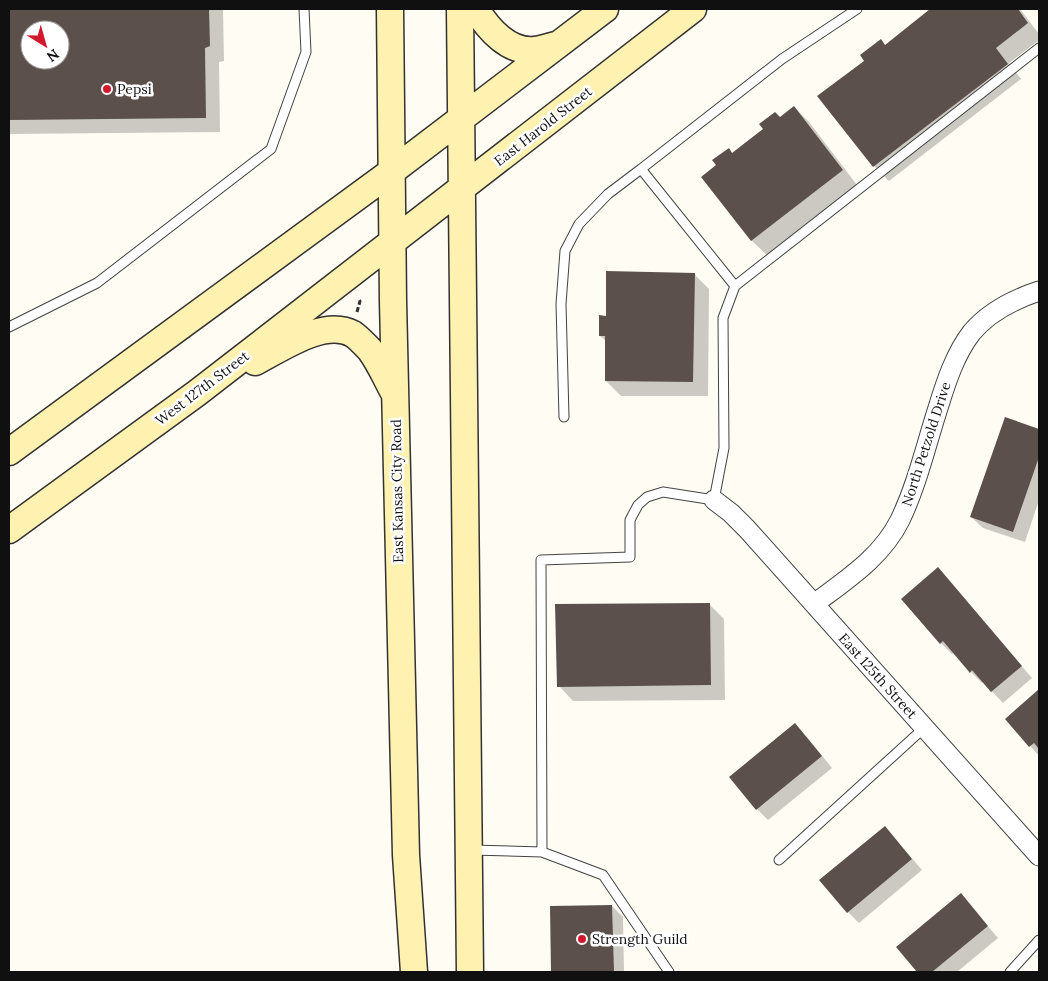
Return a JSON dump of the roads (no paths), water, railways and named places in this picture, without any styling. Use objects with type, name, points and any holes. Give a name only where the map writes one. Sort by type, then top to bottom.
[{"type":"main road","name":"East Kansas City Road","points":[[390,9],[395,394],[406,855],[414,972]]},
{"type":"main road","points":[[460,9],[470,972]]},
{"type":"main road","points":[[476,9],[492,32],[508,43],[534,50],[559,44]]},
{"type":"main road","points":[[9,452],[391,172],[605,9]]},
{"type":"main road","name":"East Harold Street","points":[[393,242],[693,9]]},
{"type":"main road","name":"West 127th Street","points":[[9,530],[197,392],[334,285],[393,242]]},
{"type":"main road","points":[[197,392],[306,336],[326,330],[340,330],[352,333],[371,352],[395,394]]},
{"type":"street","name":"North Petzold Drive","points":[[814,604],[854,575],[876,554],[900,522],[912,493],[945,385],[960,349],[972,332],[987,318],[1022,296],[1039,291]]},
{"type":"street","name":"East 125th Street","points":[[714,500],[747,529],[1039,856]]},
{"type":"lane","points":[[9,327],[97,283],[271,149],[306,52],[304,9]]},
{"type":"lane","points":[[564,417],[561,304],[565,251],[580,224],[608,194],[782,60],[858,9]]},
{"type":"lane","points":[[542,852],[541,560],[630,557],[630,520],[638,505],[646,497],[663,492],[714,500],[724,448],[723,318],[735,286],[1039,48]]},
{"type":"lane","points":[[641,169],[735,286]]},
{"type":"lane","points":[[779,860],[924,728]]},
{"type":"lane","points":[[468,850],[542,852],[603,875],[669,972]]},
{"type":"lane","points":[[1010,972],[1039,940]]},
{"type":"place","name":"Pepsi","points":[[107,89]]},
{"type":"place","name":"Strength Guild","points":[[582,939]]}]
